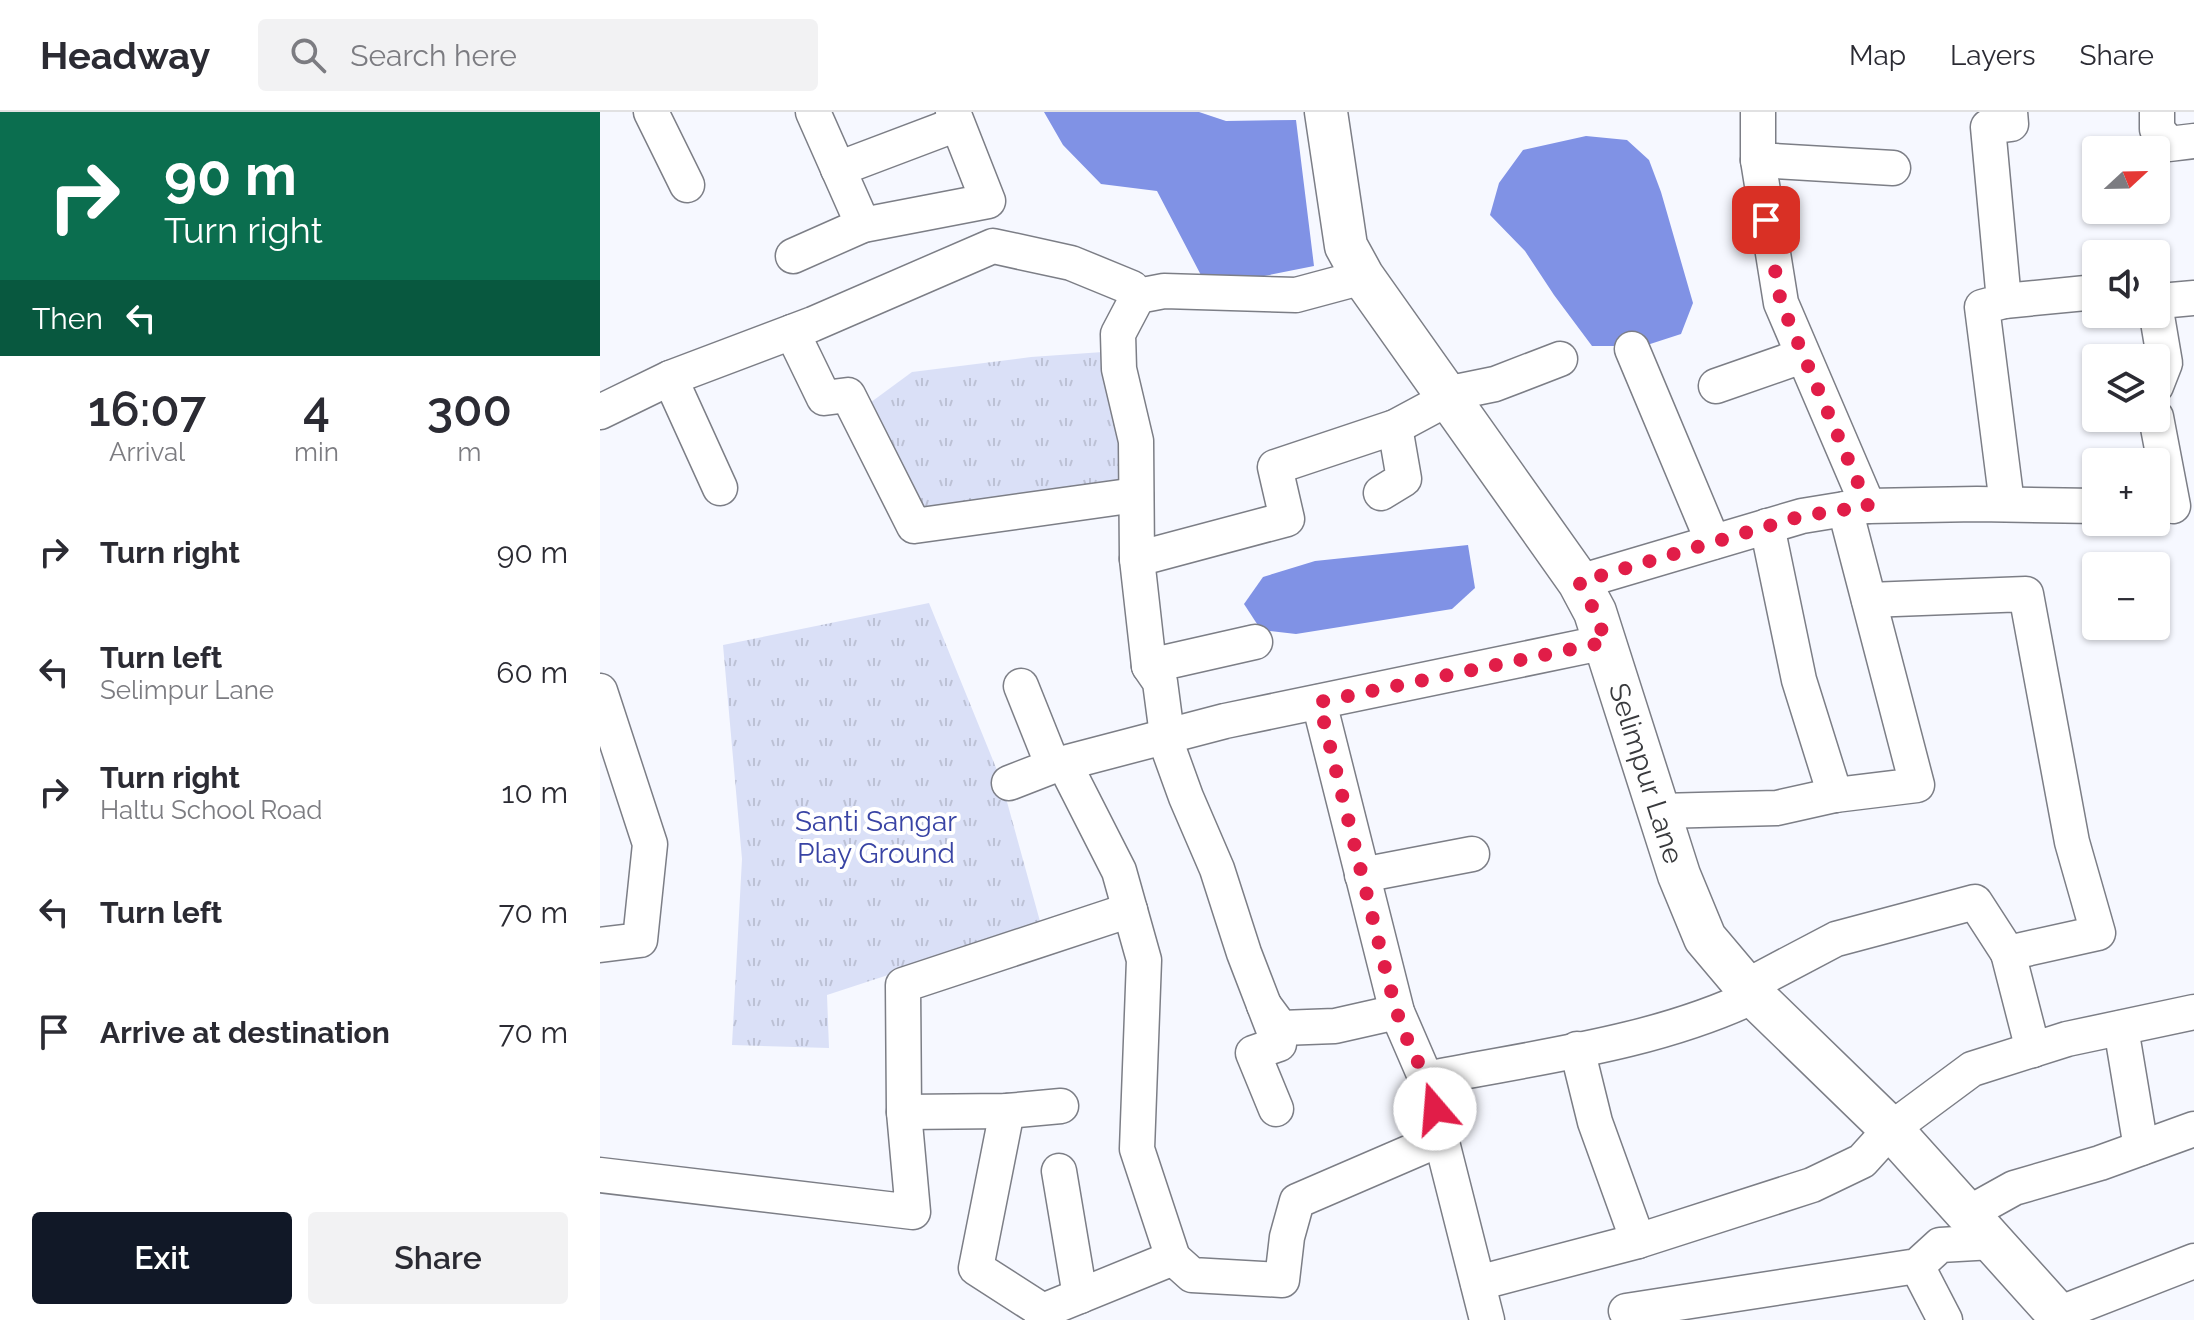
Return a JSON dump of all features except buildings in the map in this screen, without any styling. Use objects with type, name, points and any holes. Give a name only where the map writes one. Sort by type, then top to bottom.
[{"type":"street","points":[[651,112],[687,185]]},
{"type":"street","points":[[813,112],[863,225]]},
{"type":"street","name":"Selimpur Lane","points":[[1326,112],[1346,246],[1363,277],[1579,582],[1595,612],[1687,897],[1705,938],[1750,992],[1891,1129],[2061,1317]]},
{"type":"street","points":[[1660,811],[1777,808],[1835,795],[1917,785],[1869,600],[1856,508],[1781,303],[1758,160],[1758,112]]},
{"type":"street","points":[[2004,301],[1988,127],[2011,124],[2010,112]]},
{"type":"street","points":[[2157,112],[2157,129],[2169,144],[2194,141]]},
{"type":"street","points":[[793,256],[863,225],[988,201],[955,118],[838,169]]},
{"type":"street","points":[[1758,160],[1893,168]]},
{"type":"street","points":[[600,412],[670,378],[792,332],[993,246],[1071,263],[1132,288],[1138,296]]},
{"type":"street","points":[[1138,296],[1164,291],[1296,295],[1363,277]]},
{"type":"street","points":[[2007,504],[1982,307],[2004,301],[2082,293]]},
{"type":"street","points":[[1138,296],[1118,334],[1119,369],[1136,441],[1137,559],[1149,666],[1160,682],[1169,750],[1217,869],[1244,953],[1279,1044],[1253,1053],[1276,1109]]},
{"type":"street","points":[[2170,300],[2194,298]]},
{"type":"street","points":[[792,332],[824,398],[848,395],[914,526],[1136,495]]},
{"type":"street","points":[[1632,349],[1713,542]]},
{"type":"street","points":[[1716,386],[1802,356]]},
{"type":"street","points":[[1137,559],[1287,519],[1275,467],[1395,427],[1448,396],[1495,384],[1560,359]]},
{"type":"street","points":[[670,378],[720,488]]},
{"type":"street","points":[[1381,493],[1404,479],[1395,427]]},
{"type":"street","points":[[2159,432],[2174,506]]},
{"type":"street","points":[[1579,582],[1802,516],[1856,508],[2007,504],[2082,506]]},
{"type":"street","points":[[1767,526],[1799,680],[1835,795]]},
{"type":"street","points":[[1869,600],[2026,594],[2072,842],[2098,933],[2008,953]]},
{"type":"street","points":[[1149,666],[1255,642]]},
{"type":"street","points":[[1009,783],[1059,764],[1167,735],[1606,642]]},
{"type":"street","points":[[1021,686],[1059,764],[1119,871],[1144,960],[1137,1149],[1173,1258],[1192,1275],[1282,1280],[1287,1237],[1297,1201],[1443,1138]]},
{"type":"street","points":[[600,691],[650,844],[640,940],[600,945]]},
{"type":"street","points":[[1319,702],[1397,1012],[1426,1079],[1487,1320]]},
{"type":"street","points":[[1362,875],[1472,854]]},
{"type":"street","points":[[1426,1079],[1625,1039],[1713,1015],[1836,939],[1975,902],[2008,953],[2033,1050]]},
{"type":"street","points":[[600,1175],[913,1212],[904,1112],[903,985],[1130,910]]},
{"type":"street","points":[[1264,1005],[1281,1028],[1335,1026],[1397,1012]]},
{"type":"street","points":[[1478,1283],[1638,1241],[1812,1185],[1862,1161],[1891,1129],[1972,1069],[2067,1039],[2193,1018]]},
{"type":"street","points":[[2121,1028],[2141,1148]]},
{"type":"street","points":[[1577,1049],[1595,1122],[1638,1241]]},
{"type":"street","points":[[904,1112],[1007,1111],[1061,1106]]},
{"type":"street","points":[[1007,1111],[976,1268],[1043,1316],[1080,1296],[1173,1258]]},
{"type":"street","points":[[1626,1311],[1676,1312],[1917,1266],[1940,1245],[1981,1227],[2014,1188],[2100,1163],[2194,1129]]},
{"type":"street","points":[[1059,1171],[1080,1296]]},
{"type":"street","points":[[2061,1317],[2194,1261]]},
{"type":"street","points":[[1917,1266],[1945,1320]]},
{"type":"green space","points":[[1103,352],[1129,487],[923,519],[863,408],[912,372],[1031,357]]},
{"type":"green space","name":"Santi Sangar Play Ground","points":[[929,603],[1001,780],[1041,925],[827,995],[829,1048],[732,1045],[742,859],[723,645]]},
{"type":"water","points":[[1044,112],[1199,112],[1226,121],[1296,120],[1314,266],[1249,279],[1203,279],[1157,191],[1101,184],[1063,145]]},
{"type":"water","points":[[1586,136],[1627,140],[1649,160],[1693,303],[1681,334],[1644,346],[1592,346],[1525,251],[1490,215],[1499,183],[1523,150]]},
{"type":"water","points":[[1468,545],[1475,588],[1452,609],[1296,634],[1261,630],[1244,604],[1263,577],[1315,561]]},
{"type":"route","points":[[1435,1109],[1426,1079],[1401,1026],[1319,702],[1606,642],[1579,582],[1802,516],[1868,506],[1781,303],[1766,220]]}]
